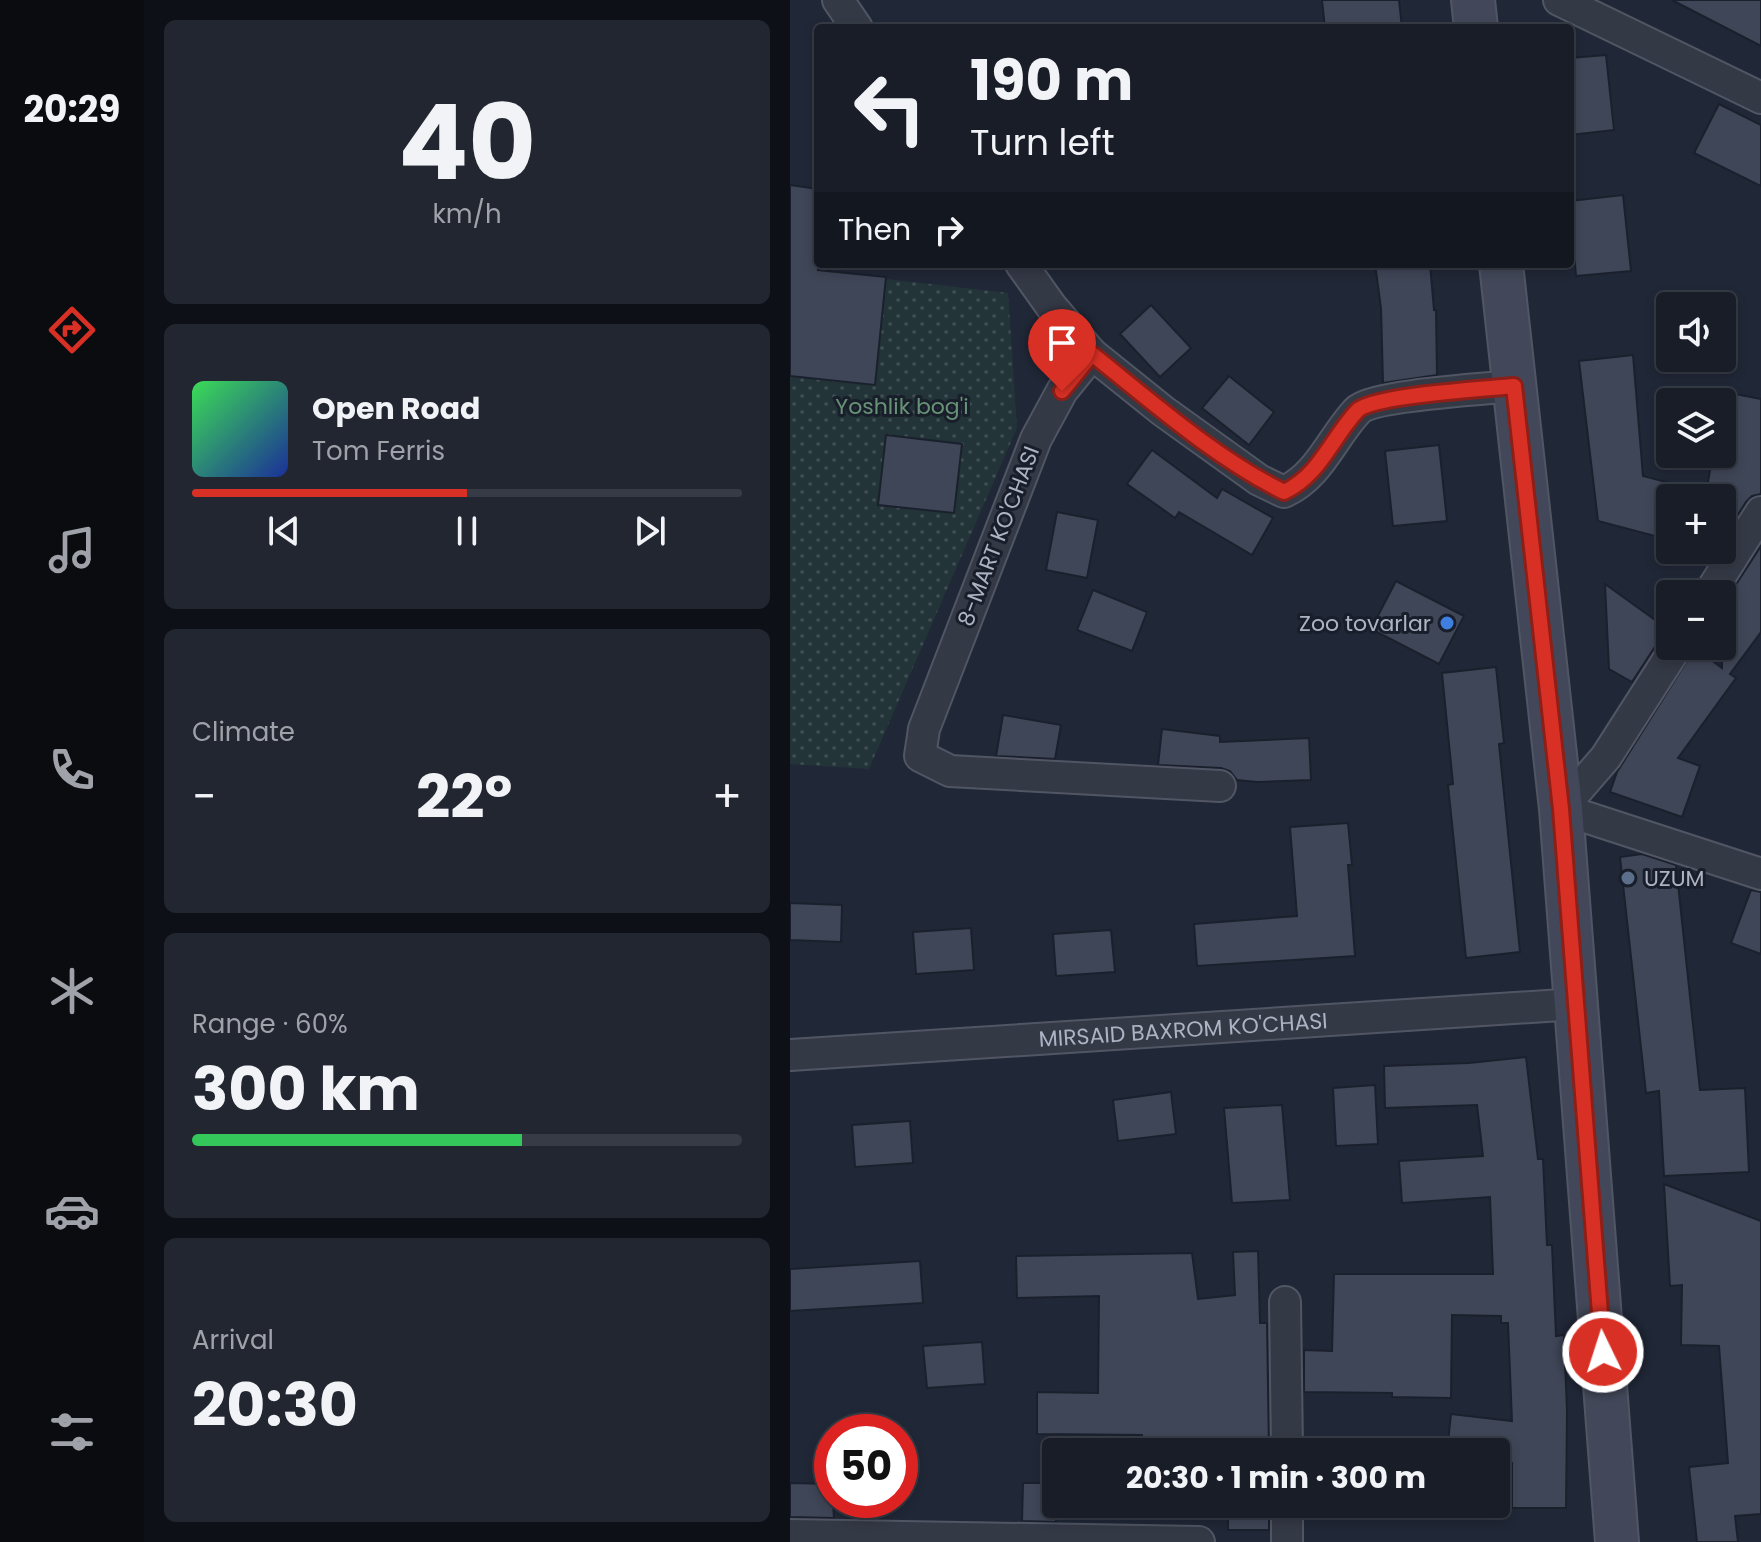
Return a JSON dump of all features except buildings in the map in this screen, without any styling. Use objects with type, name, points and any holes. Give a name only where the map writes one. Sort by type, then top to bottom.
[{"type":"main road","points":[[1473,0],[1476,24]]},
{"type":"main road","points":[[1501,268],[1561,809],[1617,1542]]},
{"type":"street","points":[[838,0],[854,24]]},
{"type":"street","points":[[1559,0],[1761,98]]},
{"type":"street","points":[[1024,268],[1092,354],[1163,411],[1259,480],[1284,492],[1302,483],[1360,408],[1389,399],[1514,386]]},
{"type":"street","name":"8-MART KO'CHASI","points":[[1092,354],[1062,391],[1036,439],[924,729],[920,756],[950,771],[1220,786]]},
{"type":"street","points":[[1718,580],[1761,512]]},
{"type":"street","points":[[1668,660],[1606,757],[1561,809],[1761,874]]},
{"type":"street","name":"MIRSAID BAXROM KO'CHASI","points":[[790,1055],[1577,1004]]},
{"type":"street","points":[[1285,1302],[1287,1438]]},
{"type":"street","points":[[1287,1518],[1287,1542]]},
{"type":"street","points":[[790,1535],[1199,1542]]},
{"type":"green space","name":"Yoshlik bog'i","points":[[790,268],[1008,293],[1017,428],[869,769],[790,764]]},
{"type":"place","name":"Zoo tovarlar","points":[[1447,623]]},
{"type":"place","name":"UZUM","points":[[1628,878]]},
{"type":"route","points":[[1062,391],[1092,354],[1163,411],[1259,480],[1284,492],[1302,483],[1360,408],[1389,399],[1514,386],[1561,809],[1603,1352]]}]
